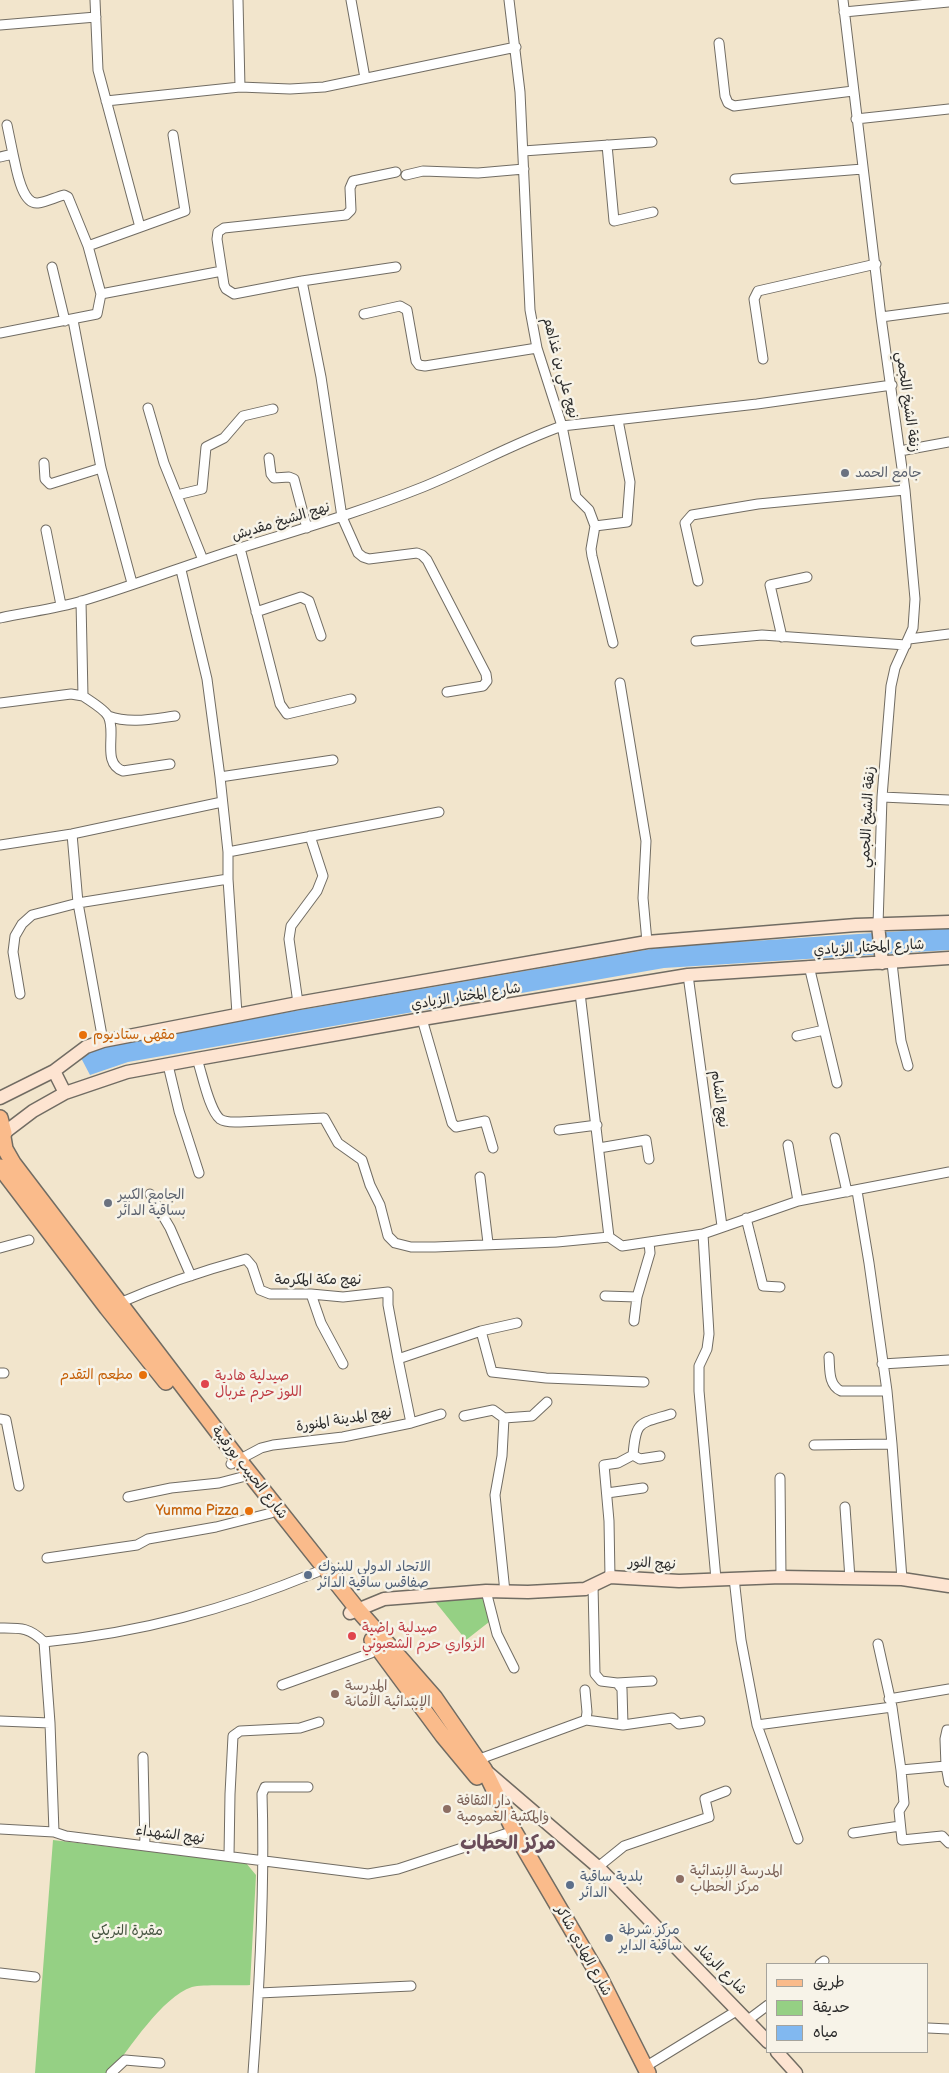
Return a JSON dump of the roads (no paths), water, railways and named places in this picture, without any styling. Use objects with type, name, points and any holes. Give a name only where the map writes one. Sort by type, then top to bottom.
[{"type":"main road","name":"شارع الحبيب بورقيبة","points":[[2,1133],[5,1149],[13,1163],[113,1306]]},
{"type":"main road","name":"شارع الحبيب بورقيبة","points":[[0,1166],[354,1612],[377,1647],[443,1736],[478,1766]]},
{"type":"main road","name":"شارع الحبيب بورقيبة","points":[[235,1462],[242,1478],[317,1572],[435,1698],[501,1804],[514,1831]]},
{"type":"main road","name":"شارع الهادي شاكر","points":[[514,1831],[599,1976],[645,2071]]},
{"type":"street","points":[[95,0],[98,70],[140,227]]},
{"type":"street","points":[[238,0],[240,87]]},
{"type":"street","points":[[351,0],[365,78]]},
{"type":"street","name":"نهج علي بن غذاهم","points":[[509,0],[516,47],[524,169],[530,310],[537,348],[562,426],[576,497],[589,510],[595,526]]},
{"type":"street","name":"زنقة الشيخ اللجمي","points":[[843,0],[856,119],[905,490],[915,599],[915,614],[907,642],[892,677],[882,797],[878,924]]},
{"type":"street","points":[[844,12],[949,2]]},
{"type":"street","points":[[0,25],[96,16]]},
{"type":"street","points":[[719,43],[725,96],[728,103],[734,106],[853,91]]},
{"type":"street","points":[[106,101],[240,87],[324,87],[516,47]]},
{"type":"street","points":[[856,119],[949,109]]},
{"type":"street","points":[[0,333],[97,314],[101,294],[88,246],[68,197],[64,195],[37,204],[29,201],[23,192],[7,125]]},
{"type":"street","points":[[88,246],[186,210],[172,135]]},
{"type":"street","points":[[523,151],[652,142]]},
{"type":"street","points":[[607,145],[614,221],[653,212]]},
{"type":"street","points":[[0,158],[13,154]]},
{"type":"street","points":[[406,176],[423,171],[478,173],[524,169]]},
{"type":"street","points":[[735,179],[863,169]]},
{"type":"street","points":[[396,172],[353,181],[350,188],[351,210],[346,215],[224,228],[217,236],[226,289],[234,294],[302,281],[396,267]]},
{"type":"street","points":[[763,359],[754,299],[758,291],[876,264]]},
{"type":"street","points":[[52,267],[69,320],[101,468],[132,584]]},
{"type":"street","points":[[101,294],[222,272]]},
{"type":"street","points":[[302,281],[321,377],[342,517],[358,553],[362,557],[369,559],[417,553],[422,555],[427,560],[479,660],[487,680],[483,686],[447,692]]},
{"type":"street","points":[[364,314],[400,306],[404,307],[407,310],[416,361],[419,365],[425,366],[537,348]]},
{"type":"street","points":[[882,317],[949,308]]},
{"type":"street","name":"نهج الشيخ مقديش","points":[[0,618],[81,601],[180,570],[240,548],[342,517],[424,487],[532,436],[562,426],[757,404],[892,385]]},
{"type":"street","points":[[148,408],[164,462],[203,560]]},
{"type":"street","points":[[177,495],[202,489],[206,447],[224,438],[243,416],[274,409]]},
{"type":"street","points":[[613,643],[591,549],[595,526],[627,522],[630,482],[618,420]]},
{"type":"street","points":[[900,451],[949,442]]},
{"type":"street","points":[[269,458],[271,474],[274,478],[288,477],[294,479],[307,528]]},
{"type":"street","points":[[44,463],[45,479],[50,484],[101,468]]},
{"type":"street","points":[[698,581],[685,523],[692,515],[758,504],[905,490]]},
{"type":"street","points":[[46,530],[61,605]]},
{"type":"street","points":[[240,548],[280,704],[287,714],[351,699]]},
{"type":"street","points":[[180,570],[207,679],[220,776],[228,852],[228,880],[237,1014]]},
{"type":"street","points":[[782,637],[770,585],[807,577]]},
{"type":"street","points":[[256,612],[301,597],[309,601],[321,636]]},
{"type":"street","points":[[81,601],[83,696]]},
{"type":"street","points":[[696,641],[762,635],[907,642],[949,634]]},
{"type":"street","points":[[620,683],[646,841],[643,898],[647,942]]},
{"type":"street","points":[[0,703],[71,694],[83,696],[108,716],[119,720],[134,721],[175,716]]},
{"type":"street","points":[[108,716],[111,727],[112,763],[116,768],[123,771],[170,764]]},
{"type":"street","points":[[220,776],[333,760]]},
{"type":"street","points":[[882,797],[949,800]]},
{"type":"street","points":[[0,845],[72,834],[222,802]]},
{"type":"street","points":[[228,852],[439,812]]},
{"type":"street","points":[[72,834],[78,903],[103,1040]]},
{"type":"street","points":[[298,1003],[289,931],[317,891],[323,876],[310,836]]},
{"type":"street","points":[[20,994],[13,952],[15,936],[22,924],[32,915],[78,903],[228,880]]},
{"type":"street","points":[[0,1098],[54,1071],[86,1047],[103,1040],[237,1014],[647,942],[722,934],[878,924],[949,922]]},
{"type":"street","points":[[878,924],[901,1041],[908,1066]]},
{"type":"street","name":"شارع المختار الزيادي","points":[[2,1133],[33,1111],[65,1093],[127,1072],[422,1019],[688,976],[809,966],[949,958]]},
{"type":"street","points":[[809,966],[837,1083]]},
{"type":"street","name":"نهج الشام","points":[[688,976],[722,1226]]},
{"type":"street","points":[[580,993],[609,1236]]},
{"type":"street","points":[[422,1019],[452,1124],[456,1127],[485,1121],[493,1148]]},
{"type":"street","points":[[798,1036],[824,1030]]},
{"type":"street","points":[[198,1059],[213,1108],[220,1118],[227,1122],[324,1118],[338,1143],[362,1160],[370,1185],[380,1206],[388,1236],[395,1243],[411,1247],[557,1242],[609,1236],[622,1246],[703,1234],[798,1201],[949,1172]]},
{"type":"street","points":[[168,1065],[182,1120],[199,1173]]},
{"type":"street","points":[[54,1071],[65,1093]]},
{"type":"street","points":[[559,1130],[597,1125]]},
{"type":"street","points":[[834,1138],[852,1192],[869,1263],[892,1444],[902,1579]]},
{"type":"street","points":[[599,1148],[646,1140],[649,1159]]},
{"type":"street","points":[[788,1145],[798,1201]]},
{"type":"street","points":[[480,1178],[488,1244]]},
{"type":"street","points":[[150,1194],[170,1228],[190,1276]]},
{"type":"street","points":[[746,1218],[763,1286],[780,1287]]},
{"type":"street","points":[[703,1234],[709,1334],[707,1348],[699,1366],[699,1391],[716,1579]]},
{"type":"street","points":[[0,1248],[29,1240]]},
{"type":"street","points":[[634,1321],[638,1297],[650,1253],[649,1242]]},
{"type":"street","name":"نهج مكة المكرمة","points":[[113,1306],[141,1293],[246,1259],[252,1266],[260,1290],[270,1294],[311,1294],[343,1297],[388,1292],[388,1305],[398,1358]]},
{"type":"street","points":[[311,1294],[321,1323],[343,1364]]},
{"type":"street","points":[[604,1296],[638,1297]]},
{"type":"street","points":[[398,1358],[481,1332],[517,1323]]},
{"type":"street","points":[[481,1332],[492,1372],[546,1378],[644,1382]]},
{"type":"street","points":[[829,1357],[832,1384],[836,1389],[841,1391],[886,1391]]},
{"type":"street","name":"نهج المدينة المنورة","points":[[235,1462],[260,1448],[273,1445],[342,1437],[411,1423],[398,1358]]},
{"type":"street","points":[[882,1364],[949,1360]]},
{"type":"street","points":[[464,1416],[493,1410],[504,1418],[532,1416],[547,1402]]},
{"type":"street","points":[[411,1423],[442,1414]]},
{"type":"street","points":[[633,1455],[635,1432],[642,1423],[670,1414]]},
{"type":"street","points":[[0,1418],[6,1420],[20,1486]]},
{"type":"street","points":[[504,1418],[502,1456],[495,1495],[505,1592]]},
{"type":"street","points":[[814,1445],[892,1444]]},
{"type":"street","points":[[633,1455],[640,1459],[660,1456]]},
{"type":"street","points":[[610,1577],[604,1464],[618,1463],[633,1455]]},
{"type":"street","points":[[128,1497],[171,1488],[219,1483],[242,1478]]},
{"type":"street","points":[[780,1478],[781,1577]]},
{"type":"street","points":[[607,1493],[643,1488]]},
{"type":"street","points":[[845,1507],[850,1579]]},
{"type":"street","points":[[47,1558],[137,1545],[148,1539],[216,1527],[271,1514]]},
{"type":"street","points":[[44,1642],[92,1636],[207,1612],[262,1595],[317,1572]]},
{"type":"street","name":"نهج النور","points":[[354,1612],[384,1600],[486,1591],[585,1589],[610,1577],[679,1581],[781,1577],[902,1579],[949,1586]]},
{"type":"street","points":[[734,1578],[741,1640],[757,1726],[798,1839]]},
{"type":"street","points":[[593,1585],[595,1674],[601,1681],[617,1683],[652,1681]]},
{"type":"street","points":[[486,1591],[497,1634],[514,1668]]},
{"type":"street","points":[[0,1628],[24,1628],[35,1633],[44,1642],[50,1723],[54,1832]]},
{"type":"street","points":[[878,1644],[890,1703],[900,1770],[904,1804],[899,1811],[902,1840],[942,1836],[949,1843]]},
{"type":"street","points":[[282,1686],[371,1653],[377,1647]]},
{"type":"street","points":[[617,1683],[622,1689],[624,1725]]},
{"type":"street","points":[[757,1726],[890,1703],[949,1689]]},
{"type":"street","points":[[585,1690],[588,1712],[586,1720]]},
{"type":"street","points":[[478,1766],[586,1720],[624,1725],[672,1718],[679,1724],[700,1721]]},
{"type":"street","points":[[0,1721],[50,1723]]},
{"type":"street","points":[[230,1856],[230,1794],[234,1736],[240,1731],[300,1728],[319,1722]]},
{"type":"street","points":[[949,1730],[947,1730],[944,1739],[949,1782]]},
{"type":"street","points":[[143,1757],[146,1846]]},
{"type":"street","name":"شارع الرشاد","points":[[478,1766],[598,1867],[766,2040]]},
{"type":"street","points":[[900,1770],[946,1766]]},
{"type":"street","name":"شارع الرشاد","points":[[487,1784],[517,1797]]},
{"type":"street","points":[[253,2073],[259,1993],[264,1860],[263,1790],[265,1787],[308,1787]]},
{"type":"street","points":[[598,1867],[624,1846],[709,1817],[705,1799],[726,1791]]},
{"type":"street","points":[[853,1833],[900,1826]]},
{"type":"street","name":"نهج الشهداء","points":[[0,1829],[54,1832],[66,1836],[368,1874],[384,1872],[514,1831]]},
{"type":"street","points":[[0,1973],[35,1977]]},
{"type":"street","points":[[259,1993],[411,1986]]},
{"type":"street","points":[[748,2020],[766,2006]]},
{"type":"street","points":[[645,2071],[738,2010]]},
{"type":"street","points":[[929,2028],[949,2029]]},
{"type":"street","points":[[778,2053],[796,2073]]},
{"type":"street","points":[[111,2073],[125,2060],[160,2063]]},
{"type":"water","points":[[949,928],[949,950],[664,968],[128,1062],[90,1075],[80,1056],[122,1041],[663,947]]},
{"type":"place","name":"جامع الحمد","points":[[845,473]]},
{"type":"place","name":"مقهى ستاديوم","points":[[83,1035]]},
{"type":"place","name":"الجامع الكبير بساقية الدائر","points":[[108,1203]]},
{"type":"place","name":"مطعم التقدم","points":[[143,1375]]},
{"type":"place","name":"صيدلية هادية اللوز حرم غربال","points":[[205,1384]]},
{"type":"place","name":"Yumma Pizza","points":[[249,1511]]},
{"type":"place","name":"الاتحاد الدولي للبنوك صفاقس ساقية الدائر","points":[[308,1575]]},
{"type":"place","name":"صيدلية راضية الزواري حرم الشعبوني","points":[[352,1636]]},
{"type":"place","name":"المدرسة الإبتدائية الأمانة","points":[[335,1694]]},
{"type":"place","name":"دار الثقافة والمكتبة العمومية","points":[[447,1809]]},
{"type":"place","name":"المدرسة الإبتدائية مركز الحطاب","points":[[680,1879]]},
{"type":"place","name":"بلدية ساقية الدائر","points":[[570,1885]]},
{"type":"place","name":"مركز شرطة ساقية الداير","points":[[609,1938]]},
{"type":"district","name":"مركز الحطاب","points":[[508,1844]]},
{"type":"park label","name":"مقبرة التريكي","points":[[127,1931]]}]
